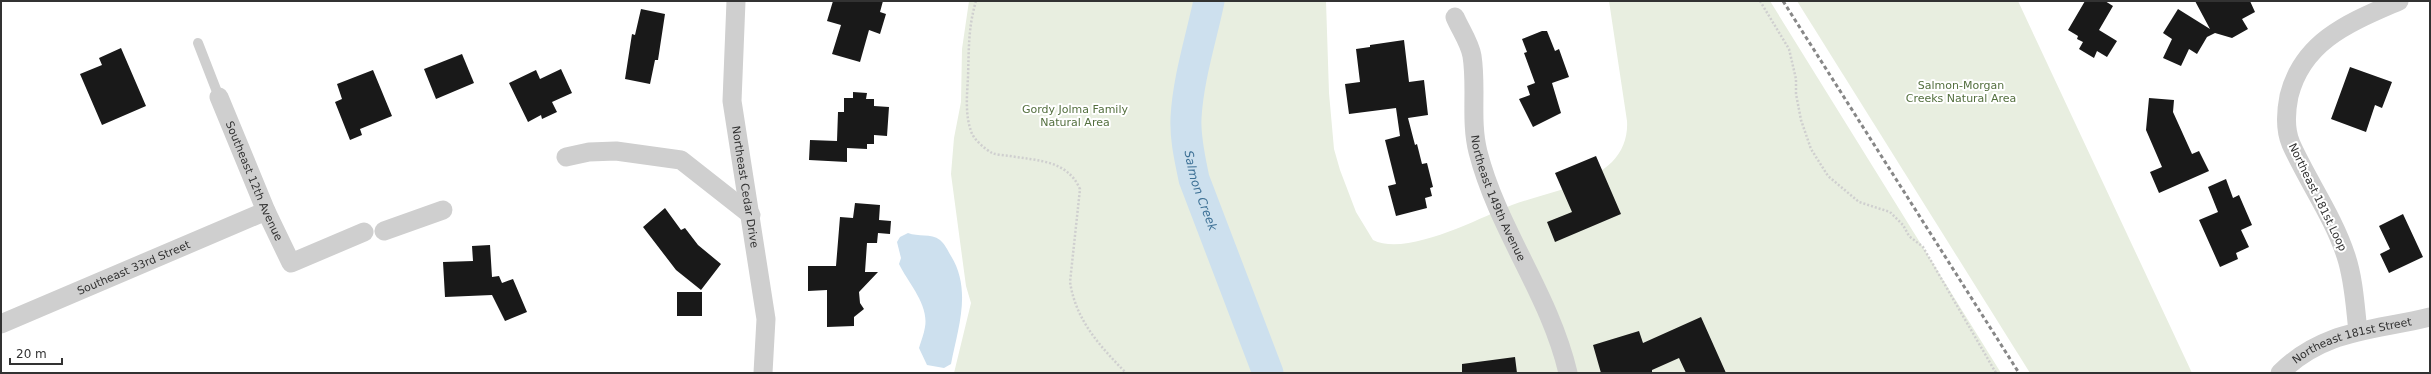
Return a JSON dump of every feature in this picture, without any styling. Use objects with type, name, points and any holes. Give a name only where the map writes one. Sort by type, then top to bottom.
[{"type":"street","name":"Northeast Cedar Drive","points":[[736,1],[732,101],[766,319],[763,373]]},
{"type":"street","name":"Northeast 181st Loop","points":[[2358,330],[2353,282],[2346,256],[2336,231],[2290,142],[2286,111],[2292,86],[2309,53],[2345,25],[2399,1]]},
{"type":"street","name":"Northeast 149th Avenue","points":[[1455,17],[1472,55],[1474,121],[1478,152],[1504,226],[1546,306],[1558,335],[1568,373]]},
{"type":"street","name":"Southeast 12th Avenue","points":[[219,97],[266,211],[291,263],[364,232]]},
{"type":"street","points":[[566,157],[589,152],[616,151],[681,160],[750,215]]},
{"type":"street","points":[[384,231],[442,210]]},
{"type":"street","name":"Southeast 33rd Street","points":[[1,324],[266,211]]},
{"type":"street","name":"Northeast 181st Street","points":[[2280,373],[2303,354],[2332,339],[2358,330],[2430,317]]},
{"type":"lane","points":[[198,43],[219,97]]},
{"type":"path","points":[[976,1],[970,26],[966,59],[966,104],[971,132],[979,143],[992,153],[1056,166],[1068,170],[1075,177],[1080,189],[1070,282],[1072,298],[1084,324],[1099,344],[1126,373]]},
{"type":"path","points":[[1760,1],[1784,40],[1792,58],[1801,120],[1817,160],[1837,186],[1859,202],[1890,212],[1903,225],[1909,236],[1923,247],[1996,373]]},
{"type":"green space","name":"Gordy Jolma Family Natural Area","points":[[969,1],[1326,1],[1329,93],[1334,149],[1340,170],[1356,212],[1373,240],[1387,244],[1404,244],[1443,234],[1512,205],[1577,184],[1601,171],[1616,158],[1624,143],[1627,132],[1627,121],[1609,1],[1770,1],[2001,373],[954,373],[971,303],[966,286],[951,174],[954,138],[961,102],[962,49]]},
{"type":"green space","name":"Salmon-Morgan Creeks Natural Area","points":[[1797,1],[2018,1],[2192,373],[2030,373]]},
{"type":"water","points":[[908,233],[929,236],[940,240],[951,256],[961,282],[962,309],[960,323],[951,364],[944,368],[927,365],[919,348],[925,327],[924,310],[917,294],[899,264],[901,258],[897,242],[900,237]]},
{"type":"building","points":[[833,1],[883,1],[880,12],[886,14],[880,34],[869,30],[860,62],[832,54],[841,25],[827,21]]},
{"type":"building","points":[[2085,1],[2105,1],[2113,6],[2099,30],[2117,41],[2107,57],[2097,51],[2094,58],[2079,49],[2083,42],[2077,39],[2078,36],[2068,30]]},
{"type":"building","points":[[2195,1],[2250,1],[2255,12],[2242,19],[2248,29],[2232,38],[2215,33],[2207,37],[2197,54],[2189,49],[2181,66],[2163,58],[2172,39],[2163,33],[2178,9],[2210,29]]},
{"type":"building","points":[[641,9],[665,14],[658,60],[655,60],[650,84],[625,79],[632,34],[635,35]]},
{"type":"building","points":[[1542,31],[1547,31],[1555,51],[1559,49],[1569,77],[1552,83],[1561,113],[1533,127],[1519,99],[1530,95],[1527,86],[1535,83],[1524,53],[1527,52],[1522,39]]},
{"type":"building","points":[[1404,40],[1409,82],[1424,80],[1428,115],[1408,118],[1415,145],[1417,144],[1422,164],[1427,163],[1433,187],[1430,188],[1432,196],[1425,198],[1427,208],[1396,216],[1388,186],[1396,184],[1385,140],[1400,136],[1396,108],[1349,114],[1345,84],[1360,82],[1356,49],[1370,47],[1370,45]]},
{"type":"building","points":[[121,48],[146,106],[102,125],[80,74],[102,65],[99,58]]},
{"type":"building","points":[[462,54],[474,83],[436,99],[424,69]]},
{"type":"building","points":[[2350,67],[2392,82],[2382,108],[2375,105],[2366,132],[2331,119]]},
{"type":"building","points":[[561,69],[572,93],[552,102],[557,112],[542,119],[541,115],[528,122],[509,83],[536,70],[540,79]]},
{"type":"building","points":[[373,70],[392,116],[360,129],[362,135],[350,140],[335,102],[342,99],[337,84]]},
{"type":"building","points":[[853,92],[867,93],[866,99],[874,99],[874,106],[889,107],[887,136],[874,135],[874,144],[867,144],[867,149],[847,148],[847,162],[809,160],[810,140],[837,141],[838,112],[844,112],[844,98],[853,98]]},
{"type":"building","points":[[2149,98],[2174,100],[2173,112],[2192,154],[2199,151],[2209,171],[2159,193],[2150,172],[2162,167],[2146,130]]},
{"type":"building","points":[[1596,156],[1621,214],[1555,242],[1547,222],[1572,212],[1555,173]]},
{"type":"building","points":[[2226,179],[2233,198],[2239,195],[2252,225],[2241,230],[2249,247],[2236,253],[2238,259],[2220,267],[2199,220],[2218,212],[2208,187]]},
{"type":"building","points":[[855,203],[880,205],[879,220],[891,221],[890,234],[878,233],[877,243],[867,243],[865,272],[878,272],[859,292],[860,303],[864,309],[854,317],[854,326],[827,327],[827,290],[808,291],[808,266],[836,266],[840,217],[853,218]]},
{"type":"building","points":[[665,208],[681,230],[685,228],[698,245],[721,264],[701,290],[676,270],[643,227]]},
{"type":"building","points":[[2403,214],[2423,257],[2389,273],[2380,254],[2390,249],[2379,226]]},
{"type":"building","points":[[490,245],[492,277],[499,276],[502,283],[513,279],[527,312],[505,321],[492,295],[445,297],[443,262],[473,261],[472,246]]},
{"type":"building","points":[[677,292],[702,292],[702,316],[677,316]]},
{"type":"building","points":[[1701,317],[1726,373],[1686,373],[1679,358],[1652,370],[1652,373],[1601,373],[1593,345],[1639,331],[1643,343]]},
{"type":"building","points":[[1515,357],[1517,373],[1462,373],[1462,364]]},
{"type":"waterway","name":"Salmon Creek","points":[[1209,1],[1195,59],[1187,103],[1186,134],[1188,149],[1194,179],[1268,373]]},
{"type":"railway","points":[[1783,1],[2019,373]]}]
